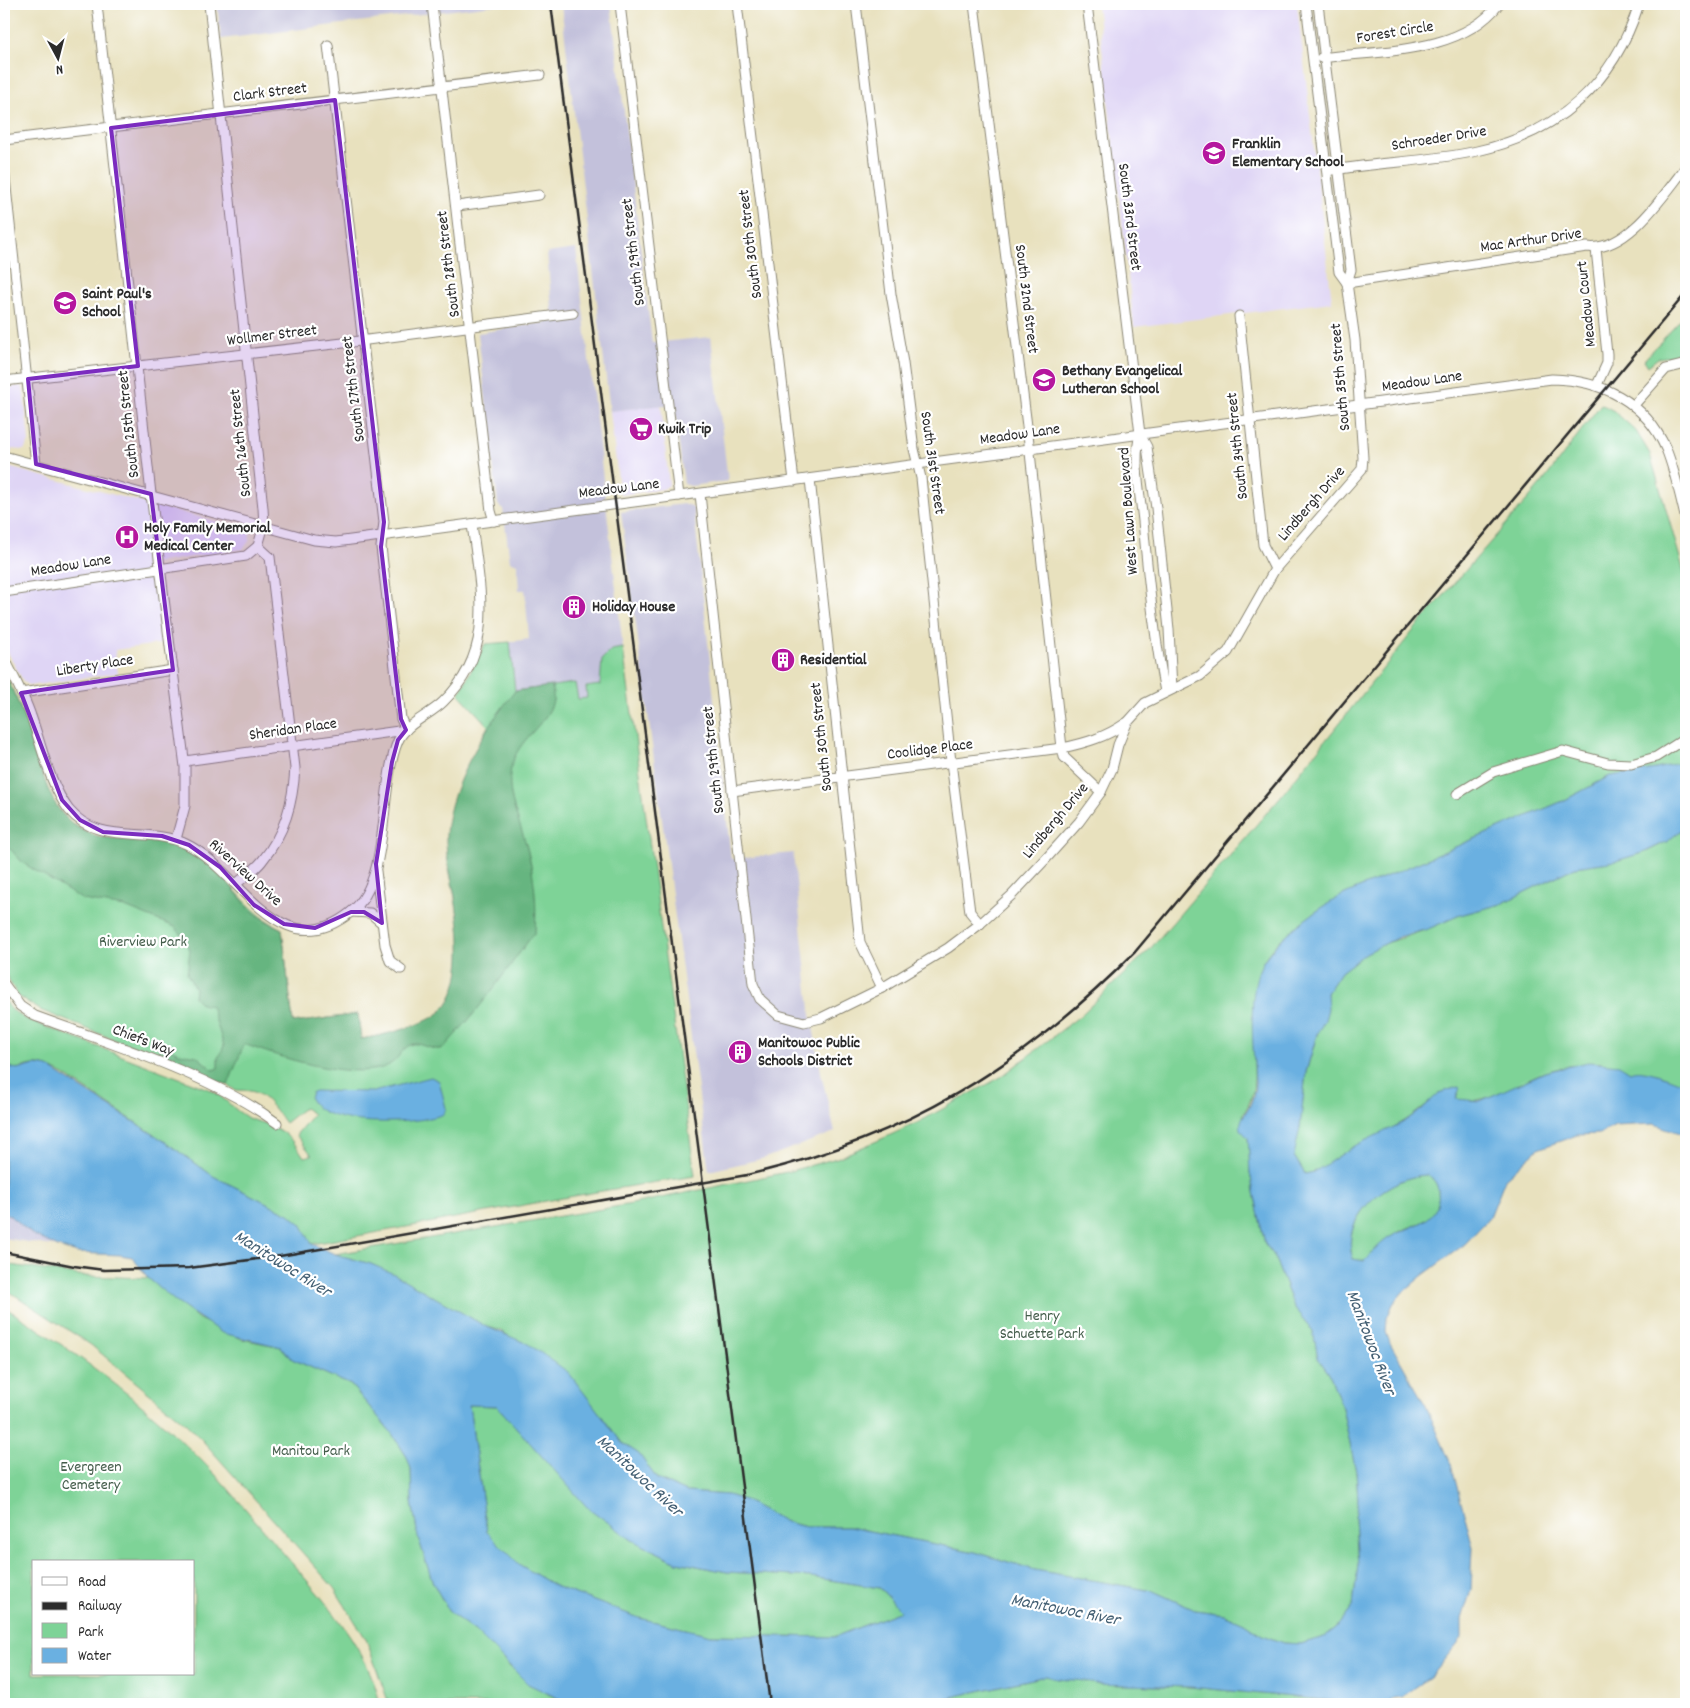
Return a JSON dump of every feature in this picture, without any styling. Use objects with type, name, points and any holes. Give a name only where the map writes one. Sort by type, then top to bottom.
[{"type":"street","name":"South 25th Street","points":[[97,4],[151,494],[185,761],[185,806],[176,839]]},
{"type":"street","name":"South 26th Street","points":[[209,4],[264,525],[258,546]]},
{"type":"street","name":"South 28th Street","points":[[432,4],[471,326],[491,511],[494,521]]},
{"type":"street","name":"South 29th Street","points":[[620,4],[679,496]]},
{"type":"street","name":"South 30th Street","points":[[737,4],[794,481]]},
{"type":"street","name":"South 31st Street","points":[[856,4],[891,294],[904,363],[914,449],[918,464],[951,762],[970,912],[980,924]]},
{"type":"street","name":"South 32nd Street","points":[[974,4],[1030,449],[1062,748],[1064,756],[1102,792]]},
{"type":"street","name":"South 33rd Street","points":[[1087,4],[1140,434]]},
{"type":"street","name":"South 35th Street","points":[[1306,4],[1339,272],[1347,283]]},
{"type":"street","name":"South 35th Street","points":[[1318,4],[1351,270],[1347,283],[1355,340],[1363,458],[1362,469]]},
{"type":"street","name":"Forest Circle","points":[[1313,59],[1442,41],[1469,29],[1500,4]]},
{"type":"street","name":"Schroeder Drive","points":[[1327,171],[1476,151],[1519,139],[1546,125],[1571,109],[1600,79],[1615,60],[1631,29],[1639,4]]},
{"type":"street","name":"South 27th Street","points":[[328,45],[384,522],[381,536],[401,719],[406,730]]},
{"type":"street","name":"Clark Street","points":[[4,140],[540,75]]},
{"type":"street","name":"Mac Arthur Drive","points":[[1347,283],[1587,247],[1596,249],[1623,238],[1636,227],[1686,167]]},
{"type":"street","points":[[4,169],[36,464]]},
{"type":"street","points":[[457,206],[539,195]]},
{"type":"street","name":"Meadow Court","points":[[1596,249],[1607,354],[1607,363],[1597,385]]},
{"type":"street","name":"Wollmer Street","points":[[4,381],[246,354],[573,313]]},
{"type":"street","name":"South 34th Street","points":[[1238,316],[1264,545],[1275,569]]},
{"type":"street","points":[[1633,406],[1666,369],[1686,364]]},
{"type":"street","name":"Meadow Lane","points":[[4,456],[151,494],[314,540],[336,542],[1552,379],[1574,380],[1597,385],[1624,398],[1633,406],[1649,423],[1666,448],[1686,520]]},
{"type":"street","name":"West Lawn Boulevard","points":[[1140,434],[1147,447],[1170,629],[1168,690]]},
{"type":"street","name":"West Lawn Boulevard","points":[[1140,434],[1136,448],[1154,632],[1168,690]]},
{"type":"street","name":"Lindbergh Drive","points":[[778,1015],[804,1022],[821,1018],[882,988],[948,948],[980,924],[1012,895],[1079,822],[1102,792],[1112,769],[1118,744],[1127,723],[1145,703],[1168,690],[1200,676],[1228,652],[1275,569],[1362,469]]},
{"type":"street","name":"South 30th Street","points":[[810,479],[860,942],[882,988]]},
{"type":"street","name":"South 29th Street","points":[[700,494],[753,984],[760,999],[778,1015]]},
{"type":"street","name":"Riverview Drive","points":[[4,657],[22,693],[56,784],[70,812],[91,827],[104,832],[148,834],[176,839],[210,859],[236,884],[254,905],[273,920],[297,928],[315,928],[328,925],[351,912],[369,889],[376,864],[392,762],[398,740],[406,730],[431,712],[460,684],[472,664],[477,650],[482,609],[472,524]]},
{"type":"street","name":"Meadow Lane","points":[[4,592],[246,556],[258,546]]},
{"type":"street","points":[[236,884],[262,862],[286,824],[294,796],[295,768],[293,744],[270,557],[258,546]]},
{"type":"street","name":"Liberty Place","points":[[22,693],[173,670]]},
{"type":"street","name":"Coolidge Place","points":[[732,791],[1062,748],[1090,742],[1114,732],[1127,723]]},
{"type":"street","name":"Sheridan Place","points":[[185,761],[293,744],[406,730]]},
{"type":"street","points":[[1457,794],[1493,772],[1563,751],[1608,763],[1631,764],[1656,757],[1686,738]]},
{"type":"street","points":[[376,864],[385,945],[390,961],[401,969]]},
{"type":"street","points":[[351,912],[370,913],[382,923]]},
{"type":"street","name":"Chiefs Way","points":[[4,984],[20,1006],[35,1016],[218,1088],[258,1109],[277,1123]]},
{"type":"highlighted area","points":[[335,100],[384,522],[381,547],[401,719],[406,730],[398,740],[392,762],[376,864],[382,923],[364,912],[351,912],[315,928],[284,924],[254,905],[220,867],[189,845],[162,836],[103,832],[80,820],[62,800],[21,693],[173,670],[151,494],[36,464],[28,379],[138,366],[111,128]]},
{"type":"shaded area","points":[[217,4],[501,4],[221,39]]},
{"type":"shaded area","points":[[561,4],[611,4],[652,343],[711,337],[728,481],[691,486],[684,484],[674,404],[610,411]]},
{"type":"shaded area","name":"Franklin Elementary School","points":[[1097,4],[1297,4],[1332,302],[1134,327]]},
{"type":"shaded area","points":[[576,249],[623,648],[611,650],[601,685],[587,698],[577,699],[575,683],[515,691],[510,642],[529,639],[525,590],[519,590],[517,564],[510,561],[503,509],[498,505],[478,333],[553,321],[547,253]]},
{"type":"shaded area","name":"Holy Family Memorial Medical Center","points":[[23,387],[29,442],[24,450],[12,449],[8,467],[250,532],[249,541],[243,549],[147,564],[149,576],[155,578],[157,582],[165,643],[115,650],[118,673],[29,686],[23,681],[4,645],[4,388]]},
{"type":"shaded area","points":[[661,405],[669,485],[663,489],[620,495],[610,411]]},
{"type":"shaded area","points":[[684,504],[692,506],[694,511],[731,859],[793,853],[810,1009],[822,1078],[835,1132],[765,1158],[709,1171],[621,512]]},
{"type":"shaded area","points":[[4,1211],[32,1234],[58,1247],[4,1238]]},
{"type":"green space","points":[[1686,314],[1686,354],[1658,358],[1648,366],[1644,360]]},
{"type":"green space","name":"Henry Schuette Park","points":[[1601,404],[1614,411],[1636,431],[1650,454],[1686,579],[1686,761],[1656,769],[1610,776],[1563,801],[1345,894],[1324,906],[1277,943],[1263,962],[1256,984],[1253,1008],[1253,1086],[1250,1100],[1243,1114],[1249,1144],[1250,1173],[1265,1244],[1273,1254],[1295,1309],[1313,1331],[1318,1358],[1330,1375],[1342,1408],[1356,1471],[1358,1499],[1355,1518],[1358,1565],[1353,1606],[1336,1628],[1324,1637],[1301,1644],[1283,1643],[1262,1635],[1244,1623],[1224,1614],[1195,1610],[1153,1591],[1035,1570],[975,1552],[849,1527],[807,1527],[786,1522],[744,1500],[728,1495],[687,1492],[657,1479],[639,1454],[622,1443],[569,1374],[501,1331],[485,1326],[418,1288],[371,1264],[335,1254],[632,1204],[787,1172],[837,1158],[877,1141],[917,1123],[1001,1077],[1081,1015],[1150,949],[1281,796],[1418,625],[1542,483]]},
{"type":"green space","points":[[510,642],[515,691],[575,683],[578,699],[587,698],[586,687],[600,685],[602,659],[611,650],[623,648],[695,1176],[312,1244],[301,1224],[289,1214],[213,1176],[64,1075],[42,1065],[16,1069],[4,1064],[4,999],[11,1009],[25,1019],[211,1090],[248,1118],[279,1130],[287,1136],[304,1157],[312,1155],[296,1135],[313,1114],[304,1108],[285,1123],[261,1095],[250,1091],[234,1089],[40,1010],[18,996],[4,972],[4,671],[29,729],[45,782],[57,807],[66,818],[94,835],[115,840],[170,843],[189,851],[208,863],[262,917],[282,929],[293,1023],[358,1014],[361,1039],[405,1029],[437,1015],[443,1010],[456,986],[461,944],[458,916],[447,858],[447,831],[452,803],[457,790],[488,726],[459,694],[485,644]]},
{"type":"green space","name":"Riverview Park","points":[[4,671],[26,723],[50,794],[58,808],[69,820],[82,830],[98,836],[143,839],[184,849],[213,866],[250,909],[261,918],[282,929],[293,1023],[358,1014],[361,1039],[416,1025],[436,1015],[450,1000],[455,987],[460,959],[458,916],[446,842],[449,814],[454,795],[481,739],[515,691],[552,686],[553,699],[550,710],[519,749],[511,768],[510,779],[512,802],[526,845],[533,875],[536,904],[535,932],[477,1010],[443,1048],[435,1049],[418,1044],[410,1045],[390,1065],[370,1070],[353,1071],[314,1065],[275,1055],[244,1044],[228,1085],[162,1059],[159,1048],[162,1045],[179,1053],[197,1056],[213,1070],[218,1068],[218,1058],[224,1046],[211,1006],[201,1004],[194,997],[195,988],[187,974],[190,950],[186,940],[175,927],[125,907],[83,900],[23,863],[4,842]]},
{"type":"green space","points":[[1686,826],[1686,1085],[1637,1074],[1603,1063],[1592,1062],[1545,1072],[1489,1097],[1477,1100],[1466,1101],[1456,1099],[1458,1087],[1436,1097],[1396,1126],[1355,1146],[1322,1168],[1305,1174],[1294,1156],[1294,1150],[1300,1127],[1306,1072],[1327,1002],[1327,993],[1341,972],[1366,953],[1381,945],[1428,929],[1460,915],[1501,904],[1575,867],[1615,861],[1646,852],[1668,841]]},
{"type":"green space","points":[[1427,1175],[1432,1178],[1438,1188],[1437,1206],[1432,1215],[1424,1221],[1392,1236],[1364,1261],[1353,1259],[1351,1243],[1353,1228],[1360,1214],[1370,1202],[1383,1191],[1397,1183],[1412,1177]]},
{"type":"green space","name":"Manitou Park","points":[[4,1264],[85,1276],[148,1278],[199,1319],[242,1339],[281,1347],[292,1359],[351,1385],[391,1432],[407,1457],[411,1469],[412,1501],[418,1537],[433,1583],[450,1613],[482,1636],[510,1667],[548,1694],[570,1704],[389,1704],[366,1639],[334,1588],[185,1423],[91,1345],[4,1288]]},
{"type":"green space","name":"Evergreen Cemetery","points":[[4,1307],[63,1346],[120,1388],[174,1434],[224,1484],[332,1611],[366,1664],[380,1704],[4,1704]]},
{"type":"green space","points":[[469,1405],[497,1406],[587,1506],[632,1540],[677,1562],[727,1572],[811,1577],[880,1588],[901,1611],[834,1637],[711,1635],[639,1618],[557,1587],[520,1565],[487,1532]]},
{"type":"green space","points":[[1046,1676],[1084,1679],[1096,1684],[1190,1687],[1365,1704],[920,1704]]},
{"type":"water","name":"Manitowoc River","points":[[1686,761],[1686,826],[1668,841],[1645,852],[1616,861],[1575,867],[1501,904],[1460,915],[1428,929],[1399,937],[1366,953],[1341,972],[1327,993],[1328,1009],[1325,1020],[1317,1034],[1306,1072],[1300,1127],[1294,1156],[1305,1174],[1314,1172],[1358,1144],[1402,1123],[1421,1110],[1439,1093],[1458,1087],[1460,1088],[1456,1099],[1480,1101],[1545,1072],[1588,1062],[1619,1065],[1630,1072],[1650,1072],[1686,1085],[1686,1135],[1654,1124],[1615,1126],[1600,1134],[1577,1135],[1538,1149],[1505,1179],[1490,1217],[1465,1244],[1422,1276],[1402,1293],[1393,1304],[1387,1318],[1386,1332],[1390,1343],[1426,1406],[1451,1464],[1473,1548],[1471,1590],[1462,1619],[1462,1638],[1430,1677],[1402,1697],[1393,1698],[1388,1704],[1365,1704],[1190,1687],[1095,1684],[1046,1676],[920,1704],[570,1704],[528,1684],[475,1631],[450,1613],[433,1583],[418,1537],[412,1501],[411,1469],[407,1457],[391,1432],[351,1385],[292,1359],[281,1347],[222,1333],[176,1302],[148,1278],[132,1257],[77,1253],[58,1247],[32,1234],[4,1211],[4,1064],[18,1069],[35,1065],[48,1067],[164,1141],[213,1176],[289,1214],[301,1224],[312,1244],[394,1274],[485,1326],[528,1344],[569,1373],[622,1443],[639,1454],[657,1479],[687,1492],[728,1495],[744,1500],[786,1522],[806,1527],[849,1527],[975,1552],[1035,1570],[1153,1591],[1195,1610],[1224,1614],[1244,1623],[1262,1635],[1283,1643],[1301,1644],[1324,1637],[1336,1628],[1353,1606],[1358,1565],[1355,1518],[1358,1499],[1356,1471],[1342,1408],[1330,1375],[1318,1358],[1313,1331],[1295,1309],[1273,1254],[1265,1244],[1250,1173],[1248,1137],[1240,1125],[1251,1103],[1255,1088],[1252,1021],[1254,988],[1258,974],[1263,962],[1279,942],[1311,915],[1345,894],[1563,801],[1610,776],[1656,769]],"holes":[[[1427,1175],[1437,1185],[1438,1190],[1438,1202],[1435,1210],[1429,1217],[1387,1239],[1364,1261],[1353,1259],[1350,1243],[1353,1228],[1360,1214],[1370,1202],[1383,1191],[1397,1183],[1412,1177]],[[469,1405],[497,1406],[587,1507],[632,1540],[677,1562],[727,1572],[811,1577],[880,1588],[901,1611],[834,1637],[711,1635],[639,1618],[557,1587],[520,1565],[487,1532]]]},
{"type":"water","points":[[431,1077],[439,1081],[446,1108],[444,1114],[431,1118],[393,1122],[350,1120],[332,1115],[318,1108],[310,1098],[312,1092],[315,1091],[373,1092]]},
{"type":"railway","points":[[551,4],[770,1704]]},
{"type":"railway","points":[[4,1252],[104,1270],[189,1268],[280,1256],[747,1175],[805,1160],[859,1141],[909,1119],[958,1093],[1004,1064],[1048,1031],[1135,952],[1686,293]]},
{"type":"place","name":"Franklin Elementary School","points":[[1214,153]]},
{"type":"place","name":"Saint Paul's School","points":[[65,303]]},
{"type":"place","name":"Bethany Evangelical Lutheran School","points":[[1044,380]]},
{"type":"place","name":"Kwik Trip","points":[[641,429]]},
{"type":"place","name":"Holy Family Memorial Medical Center","points":[[127,537]]},
{"type":"place","name":"Holiday House","points":[[574,607]]},
{"type":"place","name":"Residential","points":[[783,660]]},
{"type":"place","name":"Manitowoc Public Schools District","points":[[740,1052]]}]
